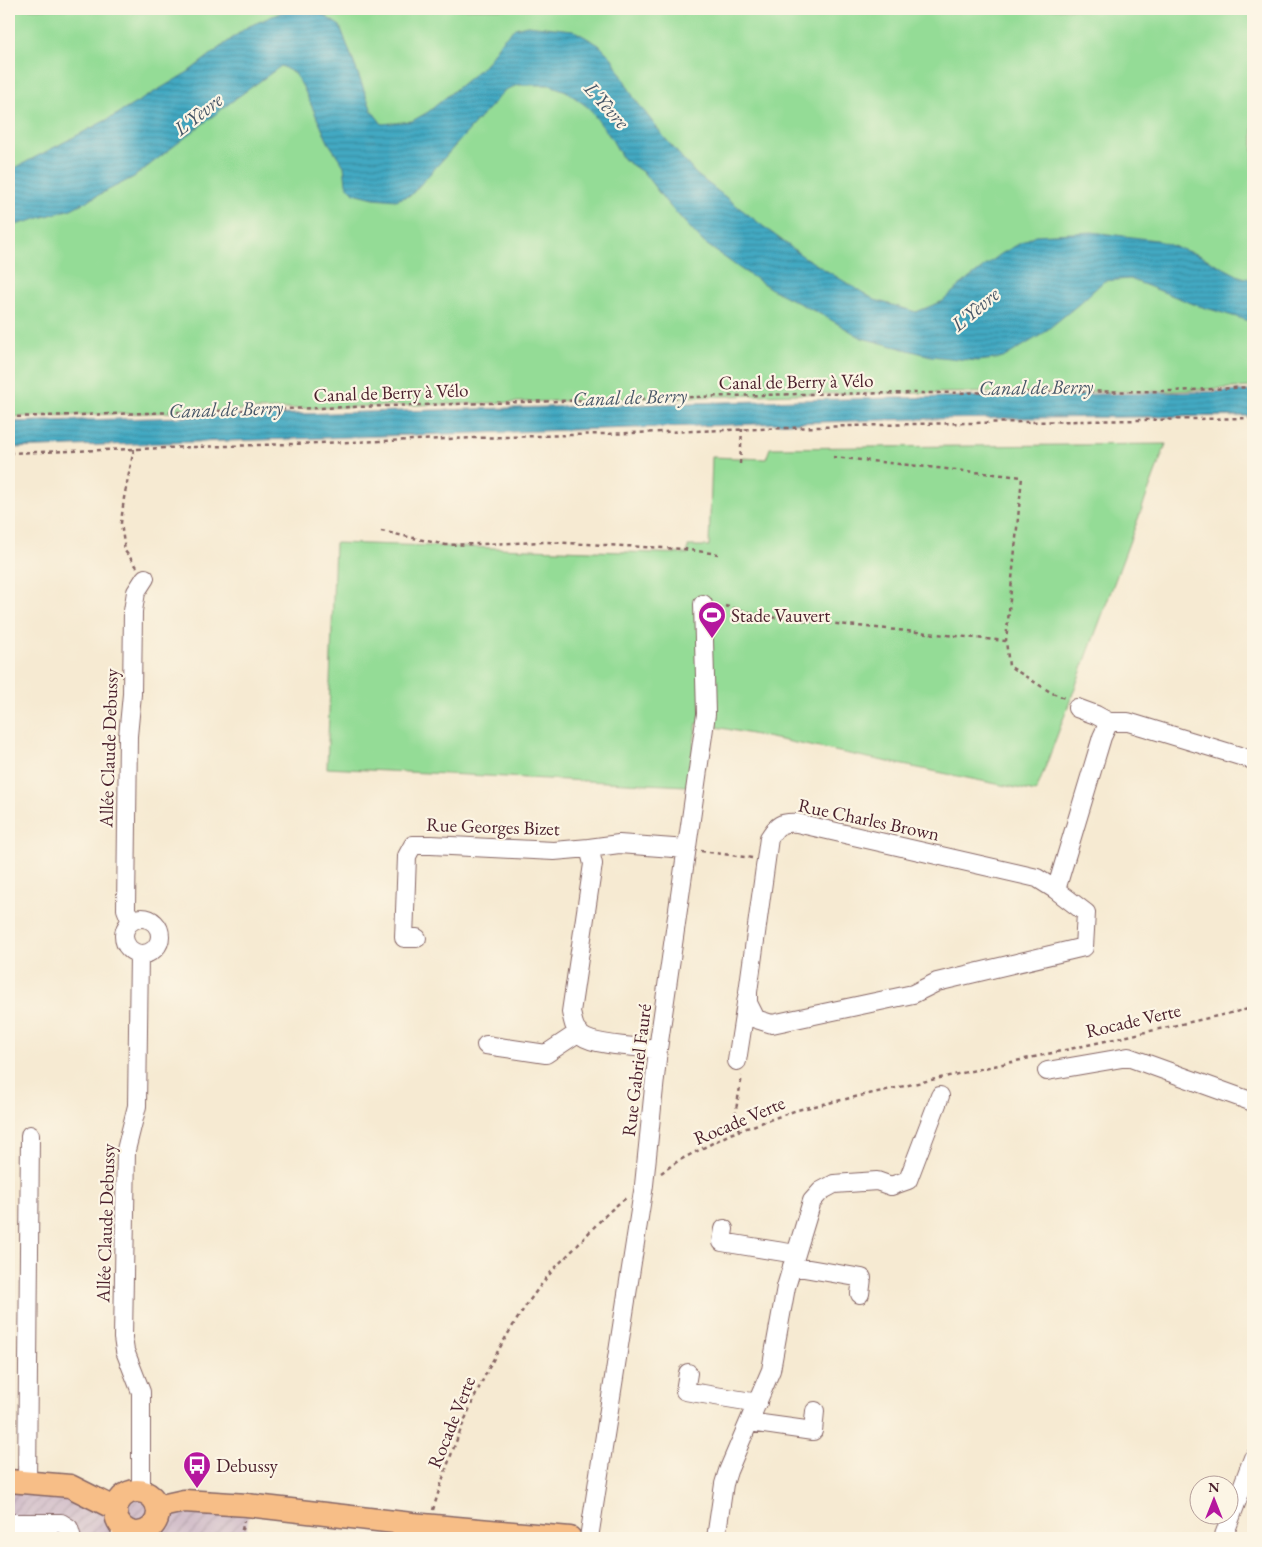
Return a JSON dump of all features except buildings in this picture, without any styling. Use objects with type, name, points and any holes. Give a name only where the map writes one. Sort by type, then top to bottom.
[{"type":"main road","points":[[18,1482],[70,1486],[129,1532],[141,1533],[151,1528],[157,1518],[149,1499]]},
{"type":"main road","points":[[120,1526],[120,1499],[130,1493],[149,1499],[247,1505],[417,1529],[570,1538]]},
{"type":"street","name":"Allée Claude Debussy","points":[[145,578],[136,592],[133,611],[132,694],[128,736],[126,909],[131,922],[124,930],[124,942],[129,949],[139,954],[138,1106],[126,1150],[123,1338],[125,1351],[141,1392],[149,1499]]},
{"type":"street","name":"Rue Gabriel Fauré","points":[[589,1538],[644,1185],[658,1049],[706,714],[703,604]]},
{"type":"street","points":[[1077,708],[1109,722],[1128,722],[1253,760]]},
{"type":"street","points":[[1056,890],[1102,737],[1109,722]]},
{"type":"street","name":"Rue Charles Brown","points":[[737,1061],[769,838],[776,827],[786,822],[1037,878],[1086,913],[1084,947],[938,982],[914,994],[772,1024],[756,1019],[748,1003],[748,992]]},
{"type":"street","name":"Rue Georges Bizet","points":[[417,938],[404,938],[407,856],[413,845],[554,851],[619,844],[687,849]]},
{"type":"street","points":[[589,848],[593,864],[571,1012],[573,1025],[581,1036],[593,1042],[658,1049]]},
{"type":"street","points":[[131,922],[144,918],[158,928],[160,936],[154,950],[139,954]]},
{"type":"street","points":[[486,1045],[546,1054],[579,1032]]},
{"type":"street","points":[[1047,1071],[1128,1057],[1252,1099]]},
{"type":"street","points":[[716,1538],[724,1484],[728,1471],[772,1370],[784,1298],[810,1204],[824,1189],[834,1184],[877,1180],[891,1186],[908,1180],[940,1096]]},
{"type":"street","points":[[18,1482],[30,1135]]},
{"type":"street","points":[[724,1229],[722,1242],[862,1278],[860,1294]]},
{"type":"street","points":[[688,1373],[686,1391],[758,1403]]},
{"type":"street","points":[[750,1422],[813,1431],[815,1411]]},
{"type":"street","points":[[1224,1538],[1253,1458]]},
{"type":"street","points":[[9,1523],[43,1531],[61,1523],[69,1528],[72,1538]]},
{"type":"path","name":"Canal de Berry à Vélo","points":[[9,417],[798,394],[1173,391],[1253,387]]},
{"type":"path","points":[[9,453],[742,429],[1253,418]]},
{"type":"path","points":[[740,464],[742,429]]},
{"type":"path","points":[[134,449],[120,523],[125,551],[145,578]]},
{"type":"path","points":[[833,457],[1022,477],[1006,641],[1010,666],[1052,693],[1068,699],[1077,708]]},
{"type":"path","points":[[381,531],[446,545],[547,542],[683,549],[718,554]]},
{"type":"path","points":[[725,606],[768,617],[1006,641]]},
{"type":"path","points":[[687,849],[766,859]]},
{"type":"path","name":"Rocade Verte","points":[[417,1529],[432,1514],[465,1419],[484,1375],[505,1336],[548,1276],[595,1226],[621,1202],[678,1162],[730,1134],[797,1110],[1253,1008]]},
{"type":"path","points":[[737,1061],[743,1069],[735,1116],[739,1131]]},
{"type":"shaded area","points":[[9,1481],[197,1500],[249,1515],[245,1538],[9,1538]]},
{"type":"green space","points":[[9,9],[1253,9],[1253,387],[1173,391],[797,394],[9,417]]},
{"type":"green space","name":"Stade Vauvert","points":[[1166,444],[1036,792],[697,723],[687,786],[327,768],[335,543],[688,554],[688,546],[709,546],[712,457],[766,459],[770,448]]},
{"type":"water","name":"L'Yèvre","points":[[316,10],[340,26],[372,111],[382,124],[412,121],[428,112],[486,64],[502,40],[515,28],[527,25],[573,30],[599,45],[612,58],[634,98],[696,174],[804,257],[875,300],[916,312],[943,301],[959,286],[1001,254],[1035,235],[1092,232],[1156,240],[1201,256],[1239,276],[1253,280],[1253,322],[1196,305],[1130,279],[1104,281],[1041,335],[1003,358],[978,361],[931,356],[862,338],[773,290],[703,242],[666,202],[644,173],[623,159],[611,138],[589,108],[566,91],[550,85],[518,85],[505,90],[411,195],[396,200],[374,198],[354,193],[346,184],[344,166],[328,142],[303,87],[294,73],[281,66],[134,177],[71,209],[9,227],[9,171],[114,116],[188,72],[247,27],[282,12]]},
{"type":"water","points":[[1253,391],[1253,416],[912,419],[9,448],[9,422],[798,400]]},
{"type":"place","name":"Stade Vauvert","points":[[712,639]]},
{"type":"place","name":"Debussy","points":[[197,1489]]},
{"type":"water label","name":"Canal de Berry","points":[[1036,387]]},
{"type":"water label","name":"Canal de Berry","points":[[630,397]]},
{"type":"water label","name":"Canal de Berry","points":[[226,409]]}]
